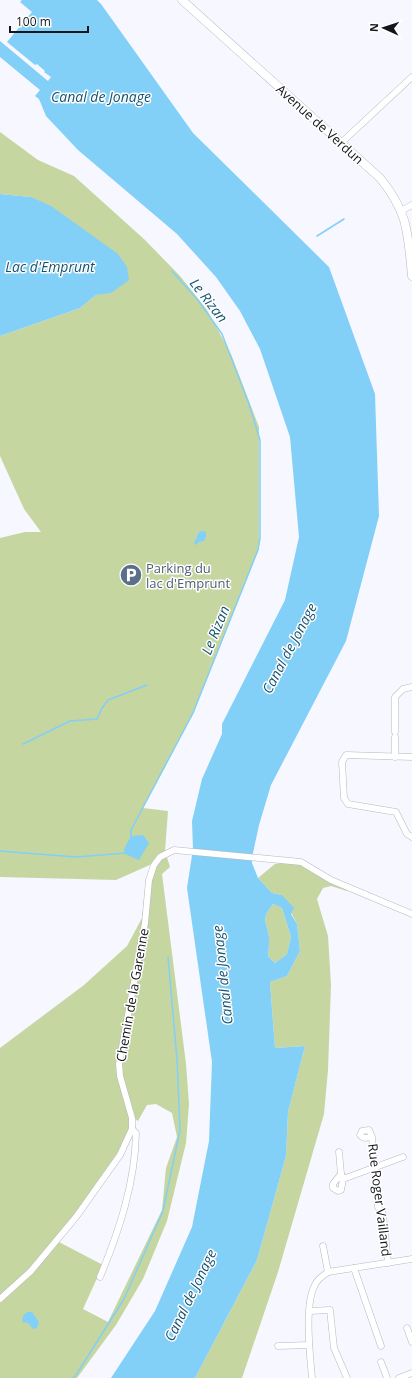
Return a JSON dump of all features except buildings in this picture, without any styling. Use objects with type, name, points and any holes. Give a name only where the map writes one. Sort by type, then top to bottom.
[{"type":"main road","name":"Avenue de Verdun","points":[[182,0],[380,178],[390,190],[402,211],[409,240],[412,276]]},
{"type":"street","points":[[341,143],[412,77]]},
{"type":"street","points":[[402,211],[412,205]]},
{"type":"street","points":[[395,757],[395,697],[403,689],[412,687]]},
{"type":"street","points":[[412,757],[346,756],[342,762],[344,798],[348,804],[396,812],[407,834],[412,837]]},
{"type":"street","name":"Chemin de la Garenne","points":[[100,1277],[114,1244],[132,1175],[136,1133],[132,1129],[132,1118],[120,1076],[119,1064],[144,923],[148,880],[154,865],[160,857],[174,850],[301,862],[331,880],[412,914]]},
{"type":"street","points":[[0,1299],[31,1271],[76,1217],[120,1155],[132,1129]]},
{"type":"street","name":"Rue Roger Vailland","points":[[372,1137],[378,1207],[383,1214],[388,1263]]},
{"type":"street","points":[[339,1152],[342,1176],[403,1157]]},
{"type":"street","points":[[323,1246],[328,1272]]},
{"type":"street","points":[[312,1378],[309,1345],[310,1311],[311,1296],[317,1280],[328,1272],[412,1259]]},
{"type":"street","points":[[354,1268],[381,1346]]},
{"type":"street","points":[[310,1311],[330,1310],[334,1348],[346,1378]]},
{"type":"street","points":[[407,1328],[412,1342]]},
{"type":"street","points":[[278,1346],[309,1345]]},
{"type":"street","points":[[381,1362],[387,1378]]},
{"type":"street","points":[[399,1378],[412,1373]]},
{"type":"green space","points":[[0,132],[38,160],[74,176],[145,240],[180,276],[207,310],[231,354],[259,427],[259,548],[193,714],[143,808],[168,811],[165,851],[170,867],[162,874],[186,1064],[189,1104],[186,1143],[167,1221],[143,1279],[116,1325],[77,1378],[0,1378],[0,1048],[84,985],[127,946],[142,918],[146,880],[152,864],[116,880],[0,877],[0,538],[25,532],[41,532],[24,509],[0,456],[0,336],[80,308],[96,295],[111,292],[31,197],[0,194]],"holes":[[[156,1104],[172,1113],[177,1137],[166,1168],[162,1210],[108,1322],[83,1309],[103,1265],[57,1241],[131,1135],[134,1118],[138,1121],[147,1105]]]},
{"type":"green space","points":[[287,862],[301,864],[350,889],[347,891],[331,886],[323,888],[317,899],[328,936],[331,985],[328,1070],[324,1114],[278,1272],[242,1378],[195,1378],[257,1260],[286,1156],[288,1112],[305,1046],[275,1048],[270,982],[287,976],[300,951],[297,924],[282,895],[272,893],[258,878],[275,864]]},
{"type":"green space","points":[[273,904],[282,908],[291,937],[287,954],[275,963],[268,956],[269,937],[265,920],[267,913]]},
{"type":"water","name":"Canal de Jonage","points":[[22,0],[97,0],[101,4],[193,133],[329,267],[375,394],[379,516],[346,641],[271,785],[259,825],[253,853],[252,863],[258,878],[272,893],[282,895],[294,908],[291,914],[297,924],[300,951],[287,976],[270,982],[275,1048],[305,1046],[288,1112],[286,1156],[257,1260],[195,1378],[111,1378],[155,1311],[192,1227],[209,1141],[212,1062],[187,888],[193,849],[192,821],[202,779],[222,734],[222,724],[285,600],[299,537],[290,437],[260,349],[240,311],[216,277],[177,234],[78,150],[46,116],[39,99],[35,96],[40,90],[0,57],[0,41],[48,81],[51,77],[37,64],[35,65],[7,42],[32,12],[20,2]],"holes":[[[273,904],[282,908],[291,937],[287,954],[275,963],[268,956],[269,937],[265,920],[267,913]]]},
{"type":"water","name":"Lac d'Emprunt","points":[[0,194],[31,197],[51,206],[118,254],[127,267],[129,280],[111,293],[96,295],[80,308],[0,336]]},
{"type":"water","points":[[199,532],[206,532],[206,537],[204,541],[199,542],[196,545],[194,543]]},
{"type":"water","points":[[143,835],[149,843],[139,860],[125,854],[124,849],[131,836]]},
{"type":"water","points":[[27,1312],[32,1312],[39,1322],[37,1328],[33,1329],[28,1323],[22,1322],[23,1316]]},
{"type":"waterway","points":[[317,236],[344,219]]},
{"type":"waterway","name":"Le Rizan","points":[[131,837],[131,830],[193,713],[258,550],[260,538],[260,440],[249,404],[222,334],[198,300],[172,271]]},
{"type":"waterway","points":[[23,744],[70,721],[97,719],[108,700],[147,685]]},
{"type":"waterway","name":"Le Rizan","points":[[0,851],[76,857],[126,853]]},
{"type":"waterway","points":[[73,1378],[124,1299],[163,1211],[180,1130],[177,1059],[168,957]]},
{"type":"place","name":"Parking du lac d'Emprunt","points":[[131,575]]}]
